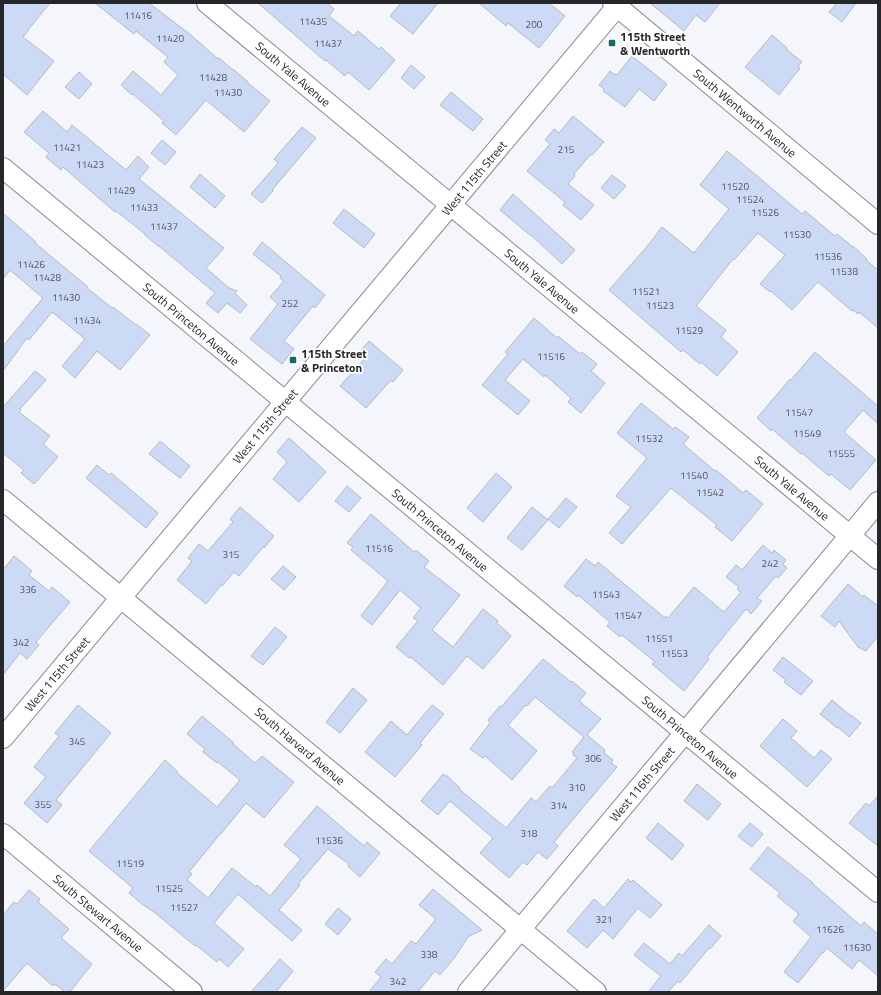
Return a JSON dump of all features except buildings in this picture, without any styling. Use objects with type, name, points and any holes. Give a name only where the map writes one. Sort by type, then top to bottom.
[{"type":"street","name":"South Yale Avenue","points":[[207,3],[878,559]]},
{"type":"street","name":"West 115th Street","points":[[3,738],[451,205],[617,4]]},
{"type":"street","name":"South Wentworth Avenue","points":[[617,4],[878,224]]},
{"type":"street","name":"South Princeton Avenue","points":[[3,168],[878,892]]},
{"type":"street","name":"South Harvard Avenue","points":[[3,500],[596,992]]},
{"type":"street","name":"West 116th Street","points":[[468,992],[878,502]]},
{"type":"street","name":"South Stewart Avenue","points":[[3,834],[192,992]]},
{"type":"place","name":"115th Street & Wentworth","points":[[612,43]]},
{"type":"place","name":"115th Street & Princeton","points":[[293,360]]}]
